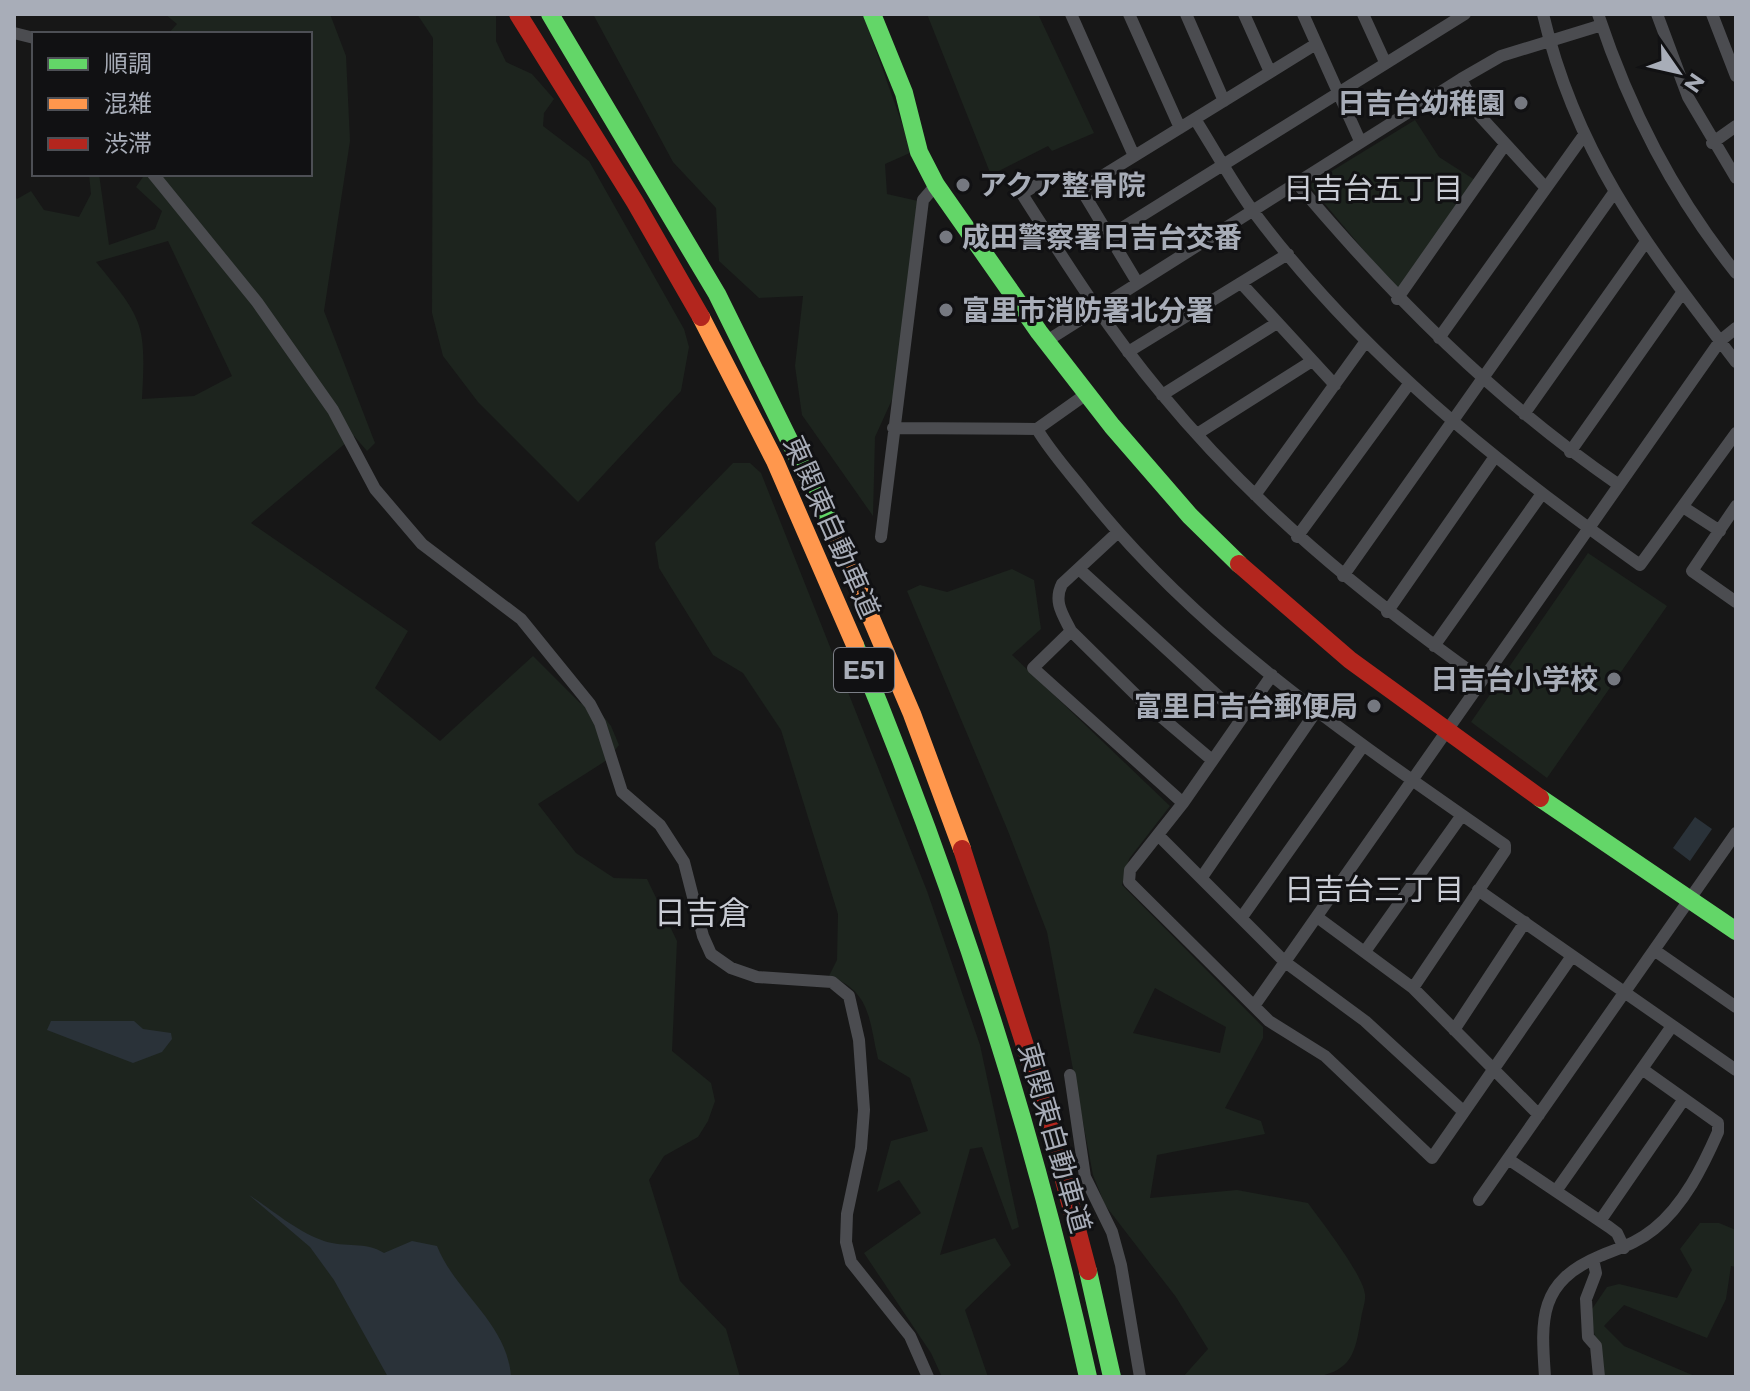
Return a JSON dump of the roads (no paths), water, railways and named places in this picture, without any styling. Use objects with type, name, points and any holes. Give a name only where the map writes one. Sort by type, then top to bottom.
[{"type":"main road","name":"東関東自動車道","points":[[518,14],[653,232],[805,526],[920,803],[966,935],[1056,1240],[1088,1377]]},
{"type":"main road","name":"東関東自動車道","points":[[550,14],[738,333],[891,661],[944,793],[1027,1043],[1080,1228],[1112,1377]]},
{"type":"main road","points":[[872,14],[904,93],[919,152],[936,185],[1085,395],[1181,507],[1233,559],[1349,657],[1446,730],[1736,931]]},
{"type":"street","points":[[1071,14],[1134,156]]},
{"type":"street","points":[[1129,14],[1180,128]]},
{"type":"street","points":[[1186,14],[1224,101]]},
{"type":"street","points":[[1244,14],[1270,72]]},
{"type":"street","points":[[1303,14],[1360,141]]},
{"type":"street","points":[[1363,14],[1385,62]]},
{"type":"street","points":[[1109,236],[1465,14]]},
{"type":"street","points":[[1543,14],[1549,40],[1584,135],[1613,194],[1645,243],[1736,362]]},
{"type":"street","points":[[1657,14],[1688,97],[1712,143],[1736,178]]},
{"type":"street","points":[[1712,14],[1736,76]]},
{"type":"street","points":[[1045,342],[1095,307],[1461,79],[1501,56],[1600,19],[1615,64],[1662,167],[1697,224],[1736,273]]},
{"type":"street","points":[[1137,282],[1081,189],[1316,44]]},
{"type":"street","points":[[1461,79],[1480,116],[1504,146],[1545,187]]},
{"type":"street","points":[[1195,119],[1251,209],[1366,341],[1450,422],[1494,458],[1640,565],[1736,433]]},
{"type":"street","points":[[1712,143],[1736,126]]},
{"type":"street","points":[[1439,338],[1584,135]]},
{"type":"street","points":[[1397,299],[1504,146]]},
{"type":"street","points":[[155,176],[257,302],[324,398],[375,489],[422,544],[521,619],[590,704],[600,723],[622,792],[660,825],[684,862],[703,936],[711,954],[731,968],[757,977],[832,982],[849,996],[857,1027],[864,1110],[846,1242],[851,1262],[910,1336],[928,1377]]},
{"type":"street","points":[[1043,181],[1022,194],[1095,307],[1162,395],[1297,537],[1387,612],[1481,679]]},
{"type":"street","points":[[1295,181],[1397,299],[1524,414],[1570,452],[1619,485]]},
{"type":"street","points":[[881,537],[923,200],[936,185]]},
{"type":"street","points":[[1343,576],[1613,194]]},
{"type":"street","points":[[1524,414],[1645,243]]},
{"type":"street","points":[[1128,352],[1288,254]]},
{"type":"street","points":[[1241,283],[1335,385]]},
{"type":"street","points":[[1570,452],[1682,293]]},
{"type":"street","points":[[1162,395],[1277,323]]},
{"type":"street","points":[[1254,1006],[1720,341],[1736,328]]},
{"type":"street","points":[[1255,495],[1366,341]]},
{"type":"street","points":[[1197,434],[1312,361]]},
{"type":"street","points":[[1297,537],[1409,384]]},
{"type":"street","points":[[893,428],[1037,429],[1085,395]]},
{"type":"street","points":[[1037,429],[1117,533],[1193,609],[1363,746],[1505,845],[1505,851],[1413,988]]},
{"type":"street","points":[[1387,612],[1494,458]]},
{"type":"street","points":[[1434,646],[1541,495]]},
{"type":"street","points":[[1736,506],[1692,571],[1736,602]]},
{"type":"street","points":[[1683,507],[1720,531]]},
{"type":"street","points":[[1117,533],[1062,584],[1057,594],[1059,606],[1071,631],[1140,699],[1212,760]]},
{"type":"street","points":[[1079,569],[1241,717]]},
{"type":"street","points":[[1071,631],[1033,668],[1183,803]]},
{"type":"street","points":[[1272,675],[1159,836],[1130,870],[1129,882],[1269,1021],[1325,1056],[1432,1158],[1572,956]]},
{"type":"street","points":[[1202,877],[1317,710]]},
{"type":"street","points":[[1242,917],[1363,746]]},
{"type":"street","points":[[1366,950],[1462,815]]},
{"type":"street","points":[[1479,1200],[1690,899],[1732,848],[1736,833]]},
{"type":"street","points":[[1159,836],[1285,962],[1365,1021],[1464,1112]]},
{"type":"street","points":[[1478,890],[1736,1070]]},
{"type":"street","points":[[1317,917],[1366,950],[1413,988],[1539,1115]]},
{"type":"street","points":[[1454,1030],[1525,922]]},
{"type":"street","points":[[1654,950],[1736,1007]]},
{"type":"street","points":[[1556,1191],[1672,1026]]},
{"type":"street","points":[[1545,1377],[1542,1328],[1548,1300],[1570,1271],[1624,1248],[1664,1221],[1685,1194],[1718,1132],[1718,1123],[1642,1069]]},
{"type":"street","points":[[1070,1075],[1085,1177],[1112,1232],[1128,1297],[1140,1377]]},
{"type":"street","points":[[1600,1221],[1684,1099]]},
{"type":"street","points":[[1508,1159],[1617,1233],[1624,1248]]},
{"type":"street","points":[[1593,1259],[1596,1273],[1586,1299],[1588,1337],[1596,1346],[1599,1377]]},
{"type":"place","name":"日吉台幼稚園","points":[[1521,103]]},
{"type":"place","name":"アクア整骨院","points":[[963,185]]},
{"type":"place","name":"成田警察署日吉台交番","points":[[946,237]]},
{"type":"place","name":"富里市消防署北分署","points":[[946,310]]},
{"type":"place","name":"日吉台小学校","points":[[1614,679]]},
{"type":"place","name":"富里日吉台郵便局","points":[[1374,706]]},
{"type":"district","name":"日吉台五丁目","points":[[1373,188]]},
{"type":"district","name":"日吉台三丁目","points":[[1374,889]]},
{"type":"district","name":"日吉倉","points":[[702,912]]}]
